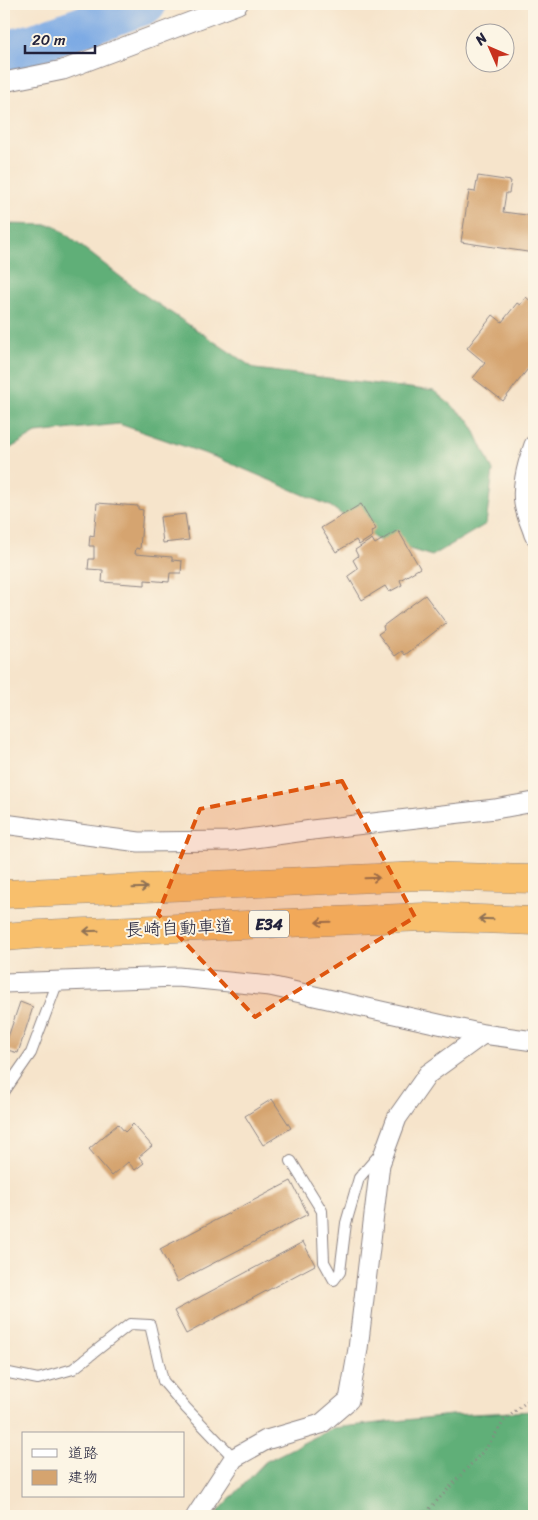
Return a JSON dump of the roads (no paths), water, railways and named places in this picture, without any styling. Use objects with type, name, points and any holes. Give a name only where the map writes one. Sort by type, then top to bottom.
[{"type":"highway","points":[[4,894],[421,876],[534,879]]},
{"type":"highway","name":"長崎自動車道","points":[[4,937],[423,917],[534,921]]},
{"type":"street","points":[[4,82],[64,70],[238,4]]},
{"type":"street","points":[[534,445],[527,463],[524,487],[525,510],[534,535]]},
{"type":"street","points":[[4,824],[139,842],[232,841],[495,809],[534,802]]},
{"type":"street","points":[[4,983],[178,978],[270,986],[483,1034],[534,1041]]},
{"type":"street","points":[[196,1516],[234,1458],[266,1440],[321,1424],[349,1400],[358,1349],[380,1164],[397,1118],[428,1074],[483,1034]]},
{"type":"lane","points":[[4,1092],[31,1053],[58,981]]},
{"type":"lane","points":[[291,1161],[322,1211],[324,1262],[334,1280],[340,1272],[346,1223],[358,1178],[387,1146]]},
{"type":"lane","points":[[4,1372],[38,1378],[73,1369],[130,1324],[150,1325],[163,1381],[234,1458]]},
{"type":"waterway","points":[[4,52],[36,43],[146,4]]}]
